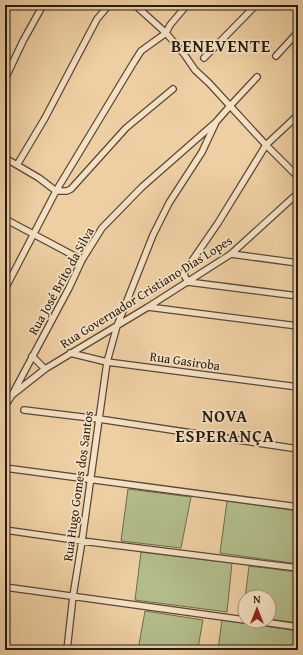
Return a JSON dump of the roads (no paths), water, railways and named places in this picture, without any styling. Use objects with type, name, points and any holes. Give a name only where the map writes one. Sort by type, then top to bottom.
[{"type":"street","points":[[5,78],[43,5]]},
{"type":"street","points":[[17,165],[45,118],[98,19],[109,5]]},
{"type":"street","points":[[135,5],[166,33],[184,54],[195,70],[298,177]]},
{"type":"street","points":[[5,289],[56,191],[137,57],[141,52],[166,33],[170,25],[187,5]]},
{"type":"street","points":[[204,58],[256,5]]},
{"type":"street","points":[[276,56],[298,32]]},
{"type":"street","name":"Rua José Brito da Silva","points":[[12,394],[69,288],[82,260],[102,228],[148,181],[216,122],[257,77]]},
{"type":"street","points":[[5,158],[39,178],[56,191],[67,191],[72,189],[126,128],[173,89]]},
{"type":"street","points":[[298,115],[266,145],[218,223],[185,271],[184,275],[188,282],[298,296]]},
{"type":"street","name":"Rua Hugo Gomes dos Santos","points":[[67,650],[73,596],[107,362],[117,326],[162,216],[202,152],[216,122]]},
{"type":"street","name":"Rua Governador Cristiano Dias Lopes","points":[[5,406],[12,394],[45,369],[148,307],[231,254],[298,193]]},
{"type":"street","points":[[5,220],[82,260]]},
{"type":"street","points":[[231,254],[298,263]]},
{"type":"street","points":[[148,307],[298,326]]},
{"type":"street","name":"Rua Gasiroba","points":[[70,353],[107,362],[298,387]]},
{"type":"street","points":[[32,356],[45,369]]},
{"type":"street","points":[[24,410],[298,449]]},
{"type":"street","points":[[5,468],[298,507]]},
{"type":"street","points":[[5,530],[298,568]]},
{"type":"street","points":[[5,587],[237,619]]},
{"type":"street","points":[[277,624],[298,627]]},
{"type":"district","name":"BENEVENTE","points":[[221,45]]},
{"type":"district","name":"NOVA ESPERANÇA","points":[[225,425]]}]
